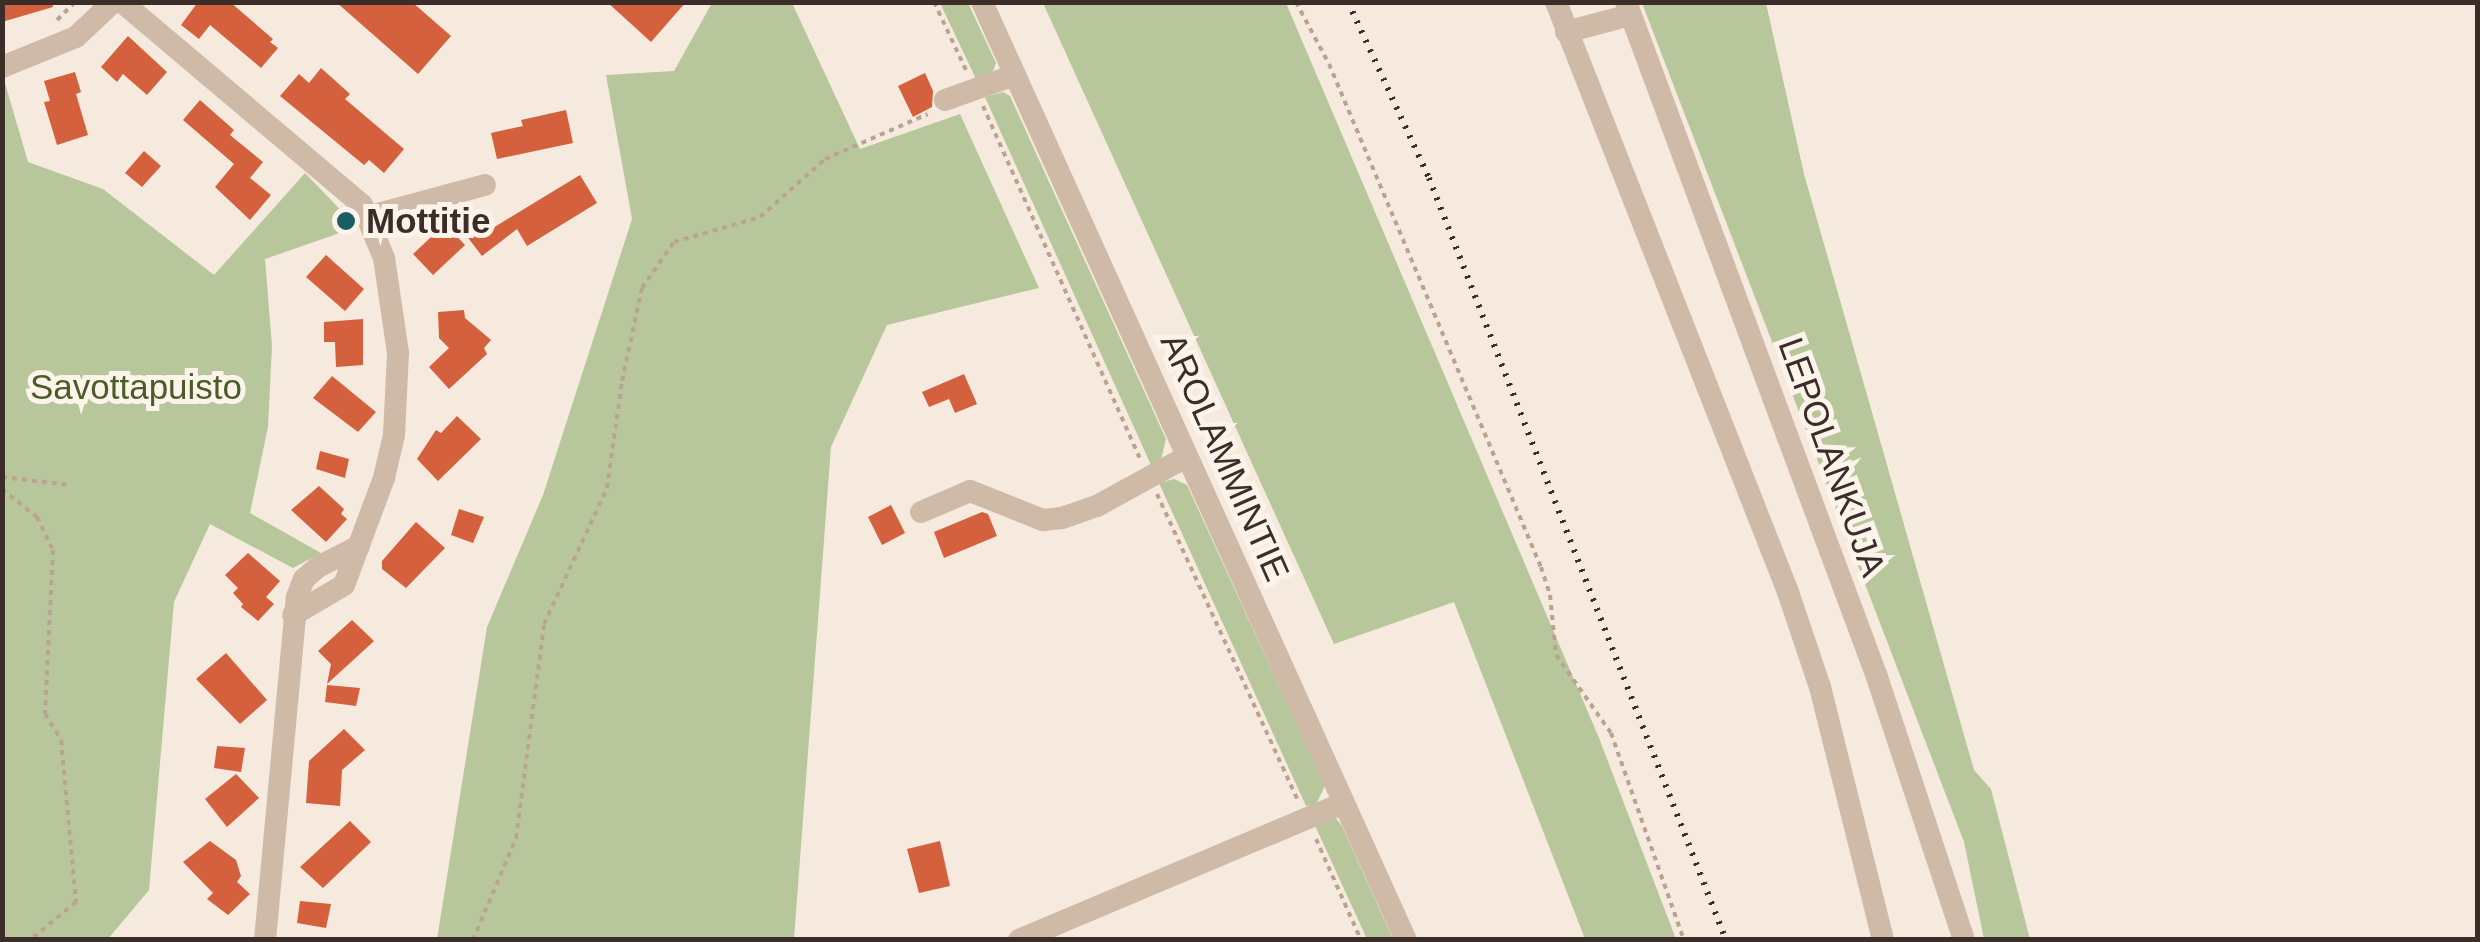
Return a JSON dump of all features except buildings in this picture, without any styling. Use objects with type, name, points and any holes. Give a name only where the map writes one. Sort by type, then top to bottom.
[{"type":"street","points":[[2,67],[76,37],[112,2]]},
{"type":"street","points":[[122,2],[370,216],[395,310],[398,394],[384,478],[359,546],[304,579],[293,615],[265,940]]},
{"type":"street","name":"AROLAMMINTIE","points":[[982,2],[1406,940]]},
{"type":"street","points":[[1556,2],[1788,592],[1820,687],[1883,940]]},
{"type":"street","points":[[1566,32],[1628,8]]},
{"type":"street","name":"LEPOLANKUJA","points":[[1628,8],[1877,677],[1964,940]]},
{"type":"street","points":[[945,100],[1014,75]]},
{"type":"street","points":[[370,216],[484,185]]},
{"type":"street","points":[[921,512],[970,491],[1043,520],[1062,518],[1098,506],[1186,457]]},
{"type":"street","points":[[1019,940],[1344,802]]},
{"type":"path","points":[[1296,2],[1329,64],[1541,567],[1550,595],[1556,656],[1611,734],[1684,940]]},
{"type":"path","points":[[472,940],[516,838],[544,624],[607,488],[622,381],[642,288],[674,242],[760,217],[824,159],[906,124],[945,100]]},
{"type":"path","points":[[2,478],[70,485]]},
{"type":"path","points":[[2,489],[37,517],[52,550],[45,714],[61,740],[76,902],[30,940]]},
{"type":"green space","points":[[712,3],[792,3],[860,149],[960,114],[1039,288],[887,325],[831,447],[794,939],[437,939],[487,627],[543,495],[632,219],[606,75],[674,71]]},
{"type":"green space","points":[[940,3],[968,3],[996,63],[993,71],[976,79]]},
{"type":"green space","points":[[1043,3],[1286,3],[1599,738],[1676,939],[1585,939],[1454,602],[1334,644]]},
{"type":"green space","points":[[1642,3],[1766,3],[1804,174],[1974,770],[1991,789],[2030,939],[1984,939],[1964,842]]},
{"type":"green space","name":"Savottapuisto","points":[[5,83],[28,162],[103,189],[214,275],[305,173],[357,227],[265,259],[272,346],[268,427],[250,513],[321,553],[293,568],[210,524],[174,602],[149,890],[108,939],[3,939]]},
{"type":"green space","points":[[1003,92],[1010,96],[1166,439],[1161,459],[1151,465],[985,97]]},
{"type":"green space","points":[[1174,479],[1187,485],[1325,786],[1316,804],[1306,806],[1159,483]]},
{"type":"green space","points":[[1335,817],[1393,939],[1367,939],[1312,819]]},
{"type":"railway","points":[[1348,2],[1429,178],[1726,940]]},
{"type":"place","name":"Mottitie","points":[[346,221]]}]
